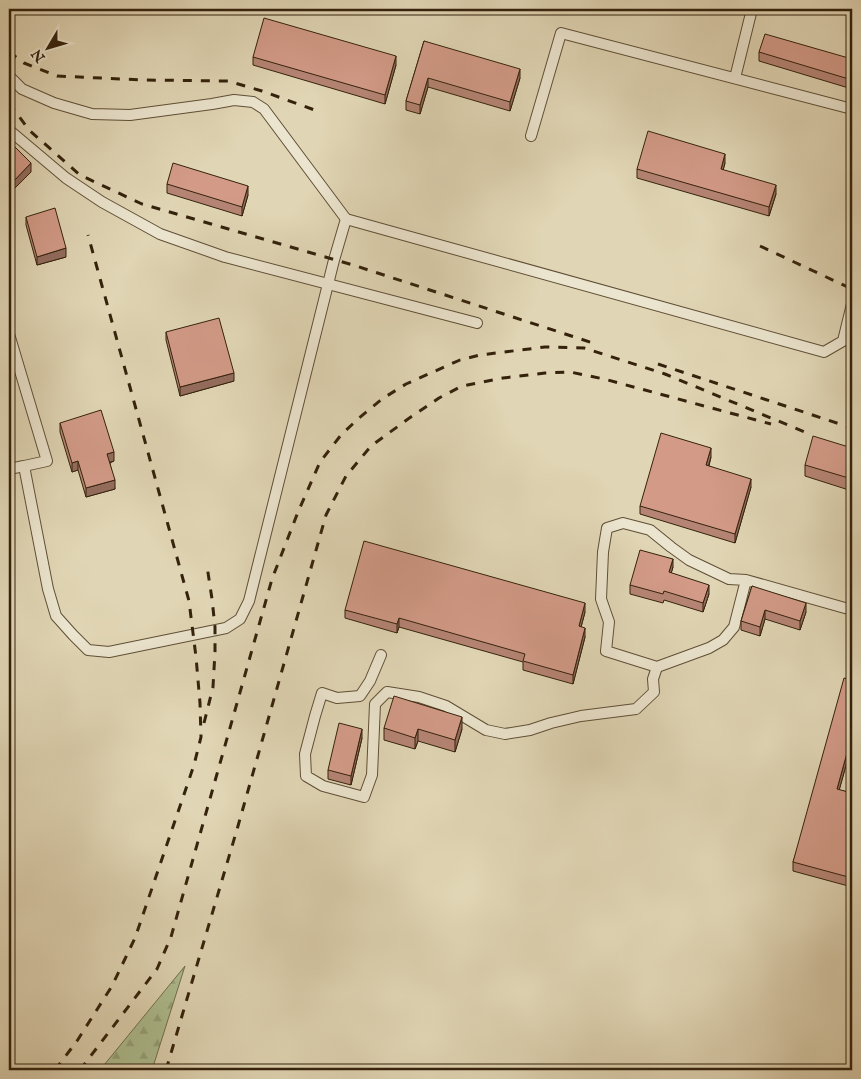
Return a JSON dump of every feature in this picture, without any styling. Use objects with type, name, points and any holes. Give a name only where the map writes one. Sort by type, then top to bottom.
[{"type":"lane","points":[[734,78],[752,9]]},
{"type":"lane","points":[[531,136],[560,33],[852,109]]},
{"type":"lane","points":[[9,76],[22,89],[46,100],[92,114],[130,115],[234,100],[253,102],[264,109],[346,219],[824,352],[843,341],[852,304]]},
{"type":"lane","points":[[9,130],[66,178],[102,202],[160,234],[225,257],[477,323]]},
{"type":"lane","points":[[24,466],[48,589],[56,616],[88,650],[109,652],[226,628],[240,619],[250,601],[328,284],[346,219]]},
{"type":"lane","points":[[9,334],[47,461],[9,468]]},
{"type":"lane","points":[[746,580],[734,628],[723,640],[709,648],[657,667],[606,651],[609,622],[601,599],[603,552],[607,528],[623,523],[650,530],[689,560],[729,578],[746,580],[852,610]]},
{"type":"lane","points":[[360,696],[370,681],[381,655]]},
{"type":"lane","points":[[375,704],[368,698],[360,696],[337,698],[322,693],[306,754],[306,776],[323,786],[364,797],[372,775],[375,704],[387,692],[419,697],[446,706],[486,730],[505,734],[530,730],[581,716],[636,709],[654,692],[653,679],[657,667]]},
{"type":"green space","points":[[185,966],[152,1070],[100,1070]]},
{"type":"building","points":[[264,18],[396,56],[385,95],[253,57]]},
{"type":"building","points":[[765,34],[852,59],[852,80],[759,52]]},
{"type":"building","points":[[424,41],[520,69],[510,102],[428,78],[420,105],[406,101]]},
{"type":"building","points":[[648,131],[725,154],[721,169],[776,185],[769,207],[637,169]]},
{"type":"building","points":[[9,141],[31,163],[9,186]]},
{"type":"building","points":[[173,163],[248,186],[242,207],[167,184]]},
{"type":"building","points":[[55,208],[66,248],[37,257],[26,217]]},
{"type":"building","points":[[219,318],[234,373],[180,387],[166,332]]},
{"type":"building","points":[[101,410],[114,452],[107,454],[115,480],[86,488],[78,461],[72,463],[60,423]]},
{"type":"building","points":[[661,433],[711,448],[706,465],[751,479],[735,534],[640,506]]},
{"type":"building","points":[[813,436],[852,448],[852,479],[805,465]]},
{"type":"building","points":[[364,541],[585,603],[579,626],[585,628],[573,675],[523,661],[525,654],[399,618],[397,624],[345,610]]},
{"type":"building","points":[[640,550],[673,559],[669,572],[709,585],[703,603],[664,591],[663,594],[630,585]]},
{"type":"building","points":[[752,586],[806,603],[800,621],[765,610],[760,627],[741,621]]},
{"type":"building","points":[[844,678],[852,680],[852,735],[837,789],[852,793],[852,878],[793,862]]},
{"type":"building","points":[[394,696],[462,717],[455,740],[418,729],[415,738],[384,728]]},
{"type":"building","points":[[339,723],[362,729],[351,776],[328,770]]},
{"type":"railway","points":[[9,52],[24,63],[57,76],[228,81],[320,112]]},
{"type":"railway","points":[[9,103],[29,130],[80,175],[142,204],[353,265],[596,344]]},
{"type":"railway","points":[[55,1070],[77,1041],[112,986],[135,938],[194,765],[201,737],[196,657],[189,601],[88,235]]},
{"type":"railway","points":[[760,246],[852,289]]},
{"type":"railway","points":[[80,1070],[157,969],[171,937],[272,579],[320,462],[341,435],[359,418],[382,399],[406,384],[460,360],[480,355],[545,347],[584,348],[665,374],[812,435]]},
{"type":"railway","points":[[658,364],[852,428]]},
{"type":"railway","points":[[166,1070],[238,826],[326,515],[346,476],[371,446],[439,398],[462,386],[503,378],[545,373],[570,372],[604,379],[771,424]]},
{"type":"railway","points":[[204,723],[213,687],[215,652],[215,627],[207,566]]}]
